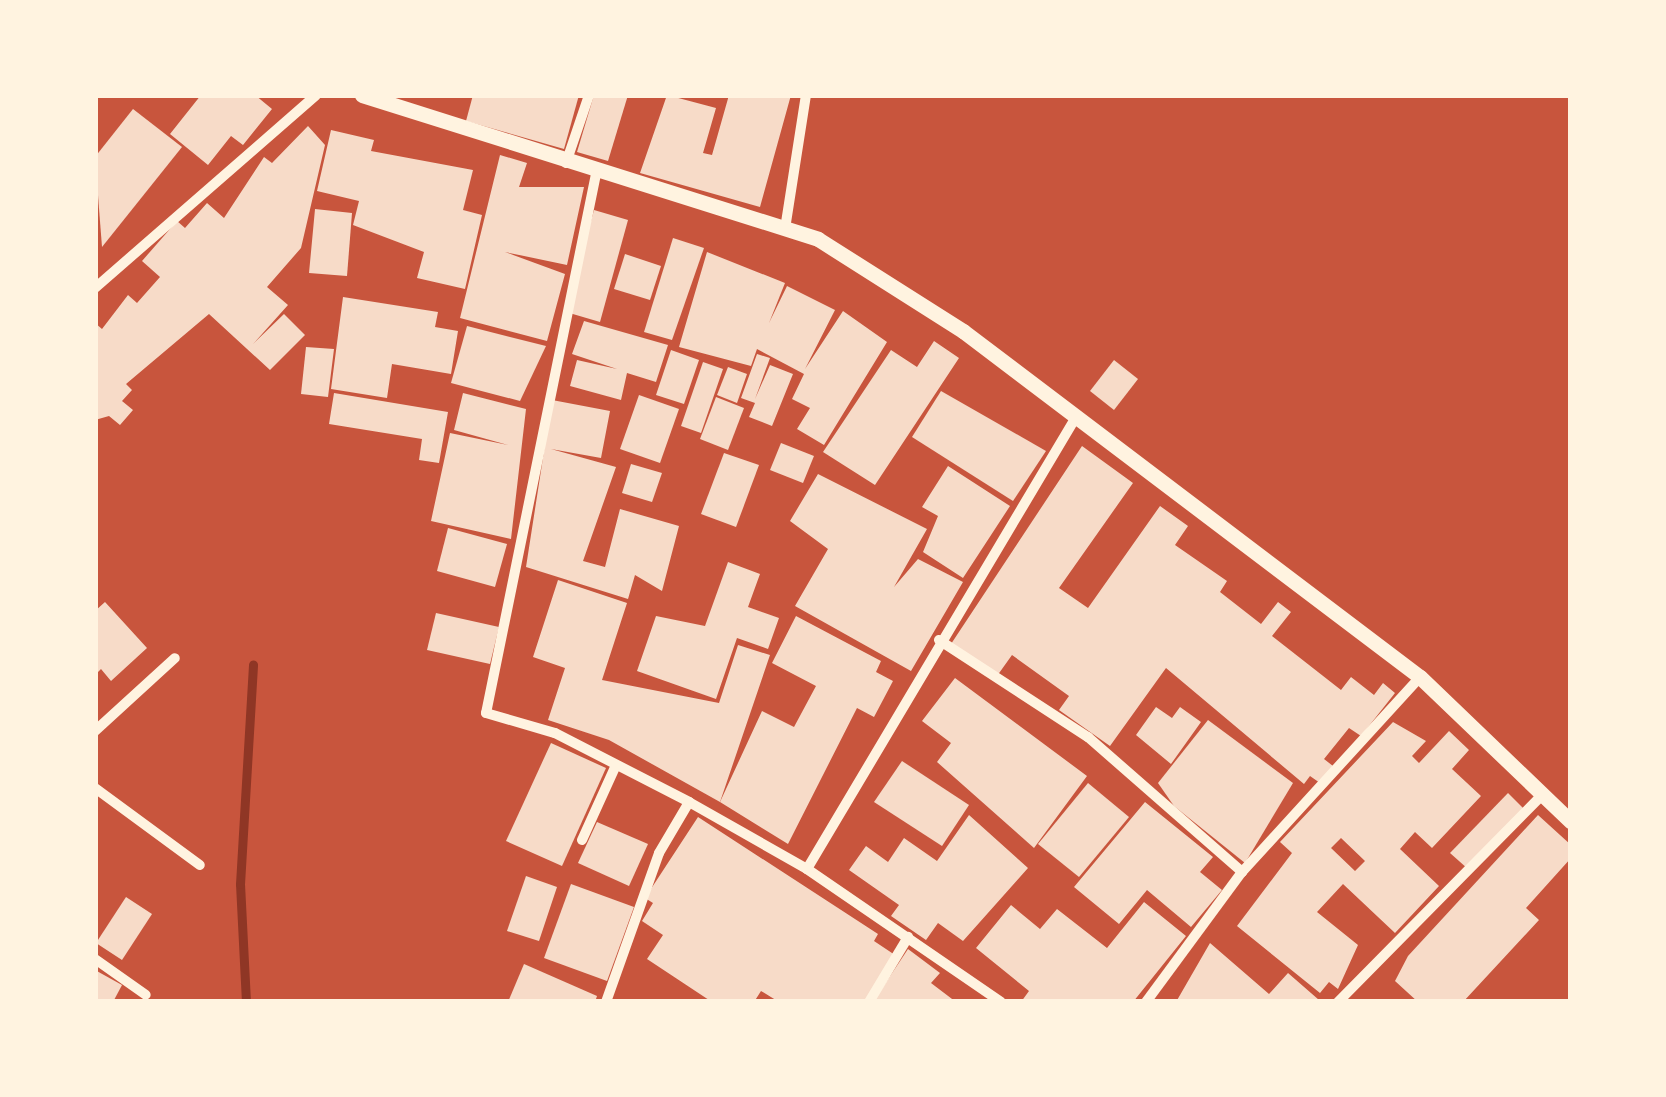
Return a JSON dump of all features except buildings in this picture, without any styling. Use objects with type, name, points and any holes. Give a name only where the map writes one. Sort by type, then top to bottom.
[{"type":"street","points":[[95,288],[316,95]]},
{"type":"street","points":[[362,95],[596,174],[818,239],[963,331],[1420,676],[1545,792],[1571,822]]},
{"type":"street","points":[[566,163],[589,95]]},
{"type":"street","points":[[785,229],[806,95]]},
{"type":"street","points":[[596,174],[486,712],[616,765],[689,802],[807,869],[1001,1002]]},
{"type":"street","points":[[807,869],[900,724],[939,640],[1076,417]]},
{"type":"street","points":[[939,640],[1088,737],[1242,872]]},
{"type":"street","points":[[95,730],[176,658]]},
{"type":"street","points":[[1146,1002],[1242,872],[1420,676]]},
{"type":"street","points":[[582,840],[616,765]]},
{"type":"street","points":[[95,788],[200,865]]},
{"type":"street","points":[[1338,1002],[1545,792]]},
{"type":"street","points":[[606,1002],[659,853],[689,802]]},
{"type":"street","points":[[869,1002],[908,937]]},
{"type":"street","points":[[95,959],[146,995]]},
{"type":"waterway","points":[[246,1002],[240,884],[253,664]]}]
